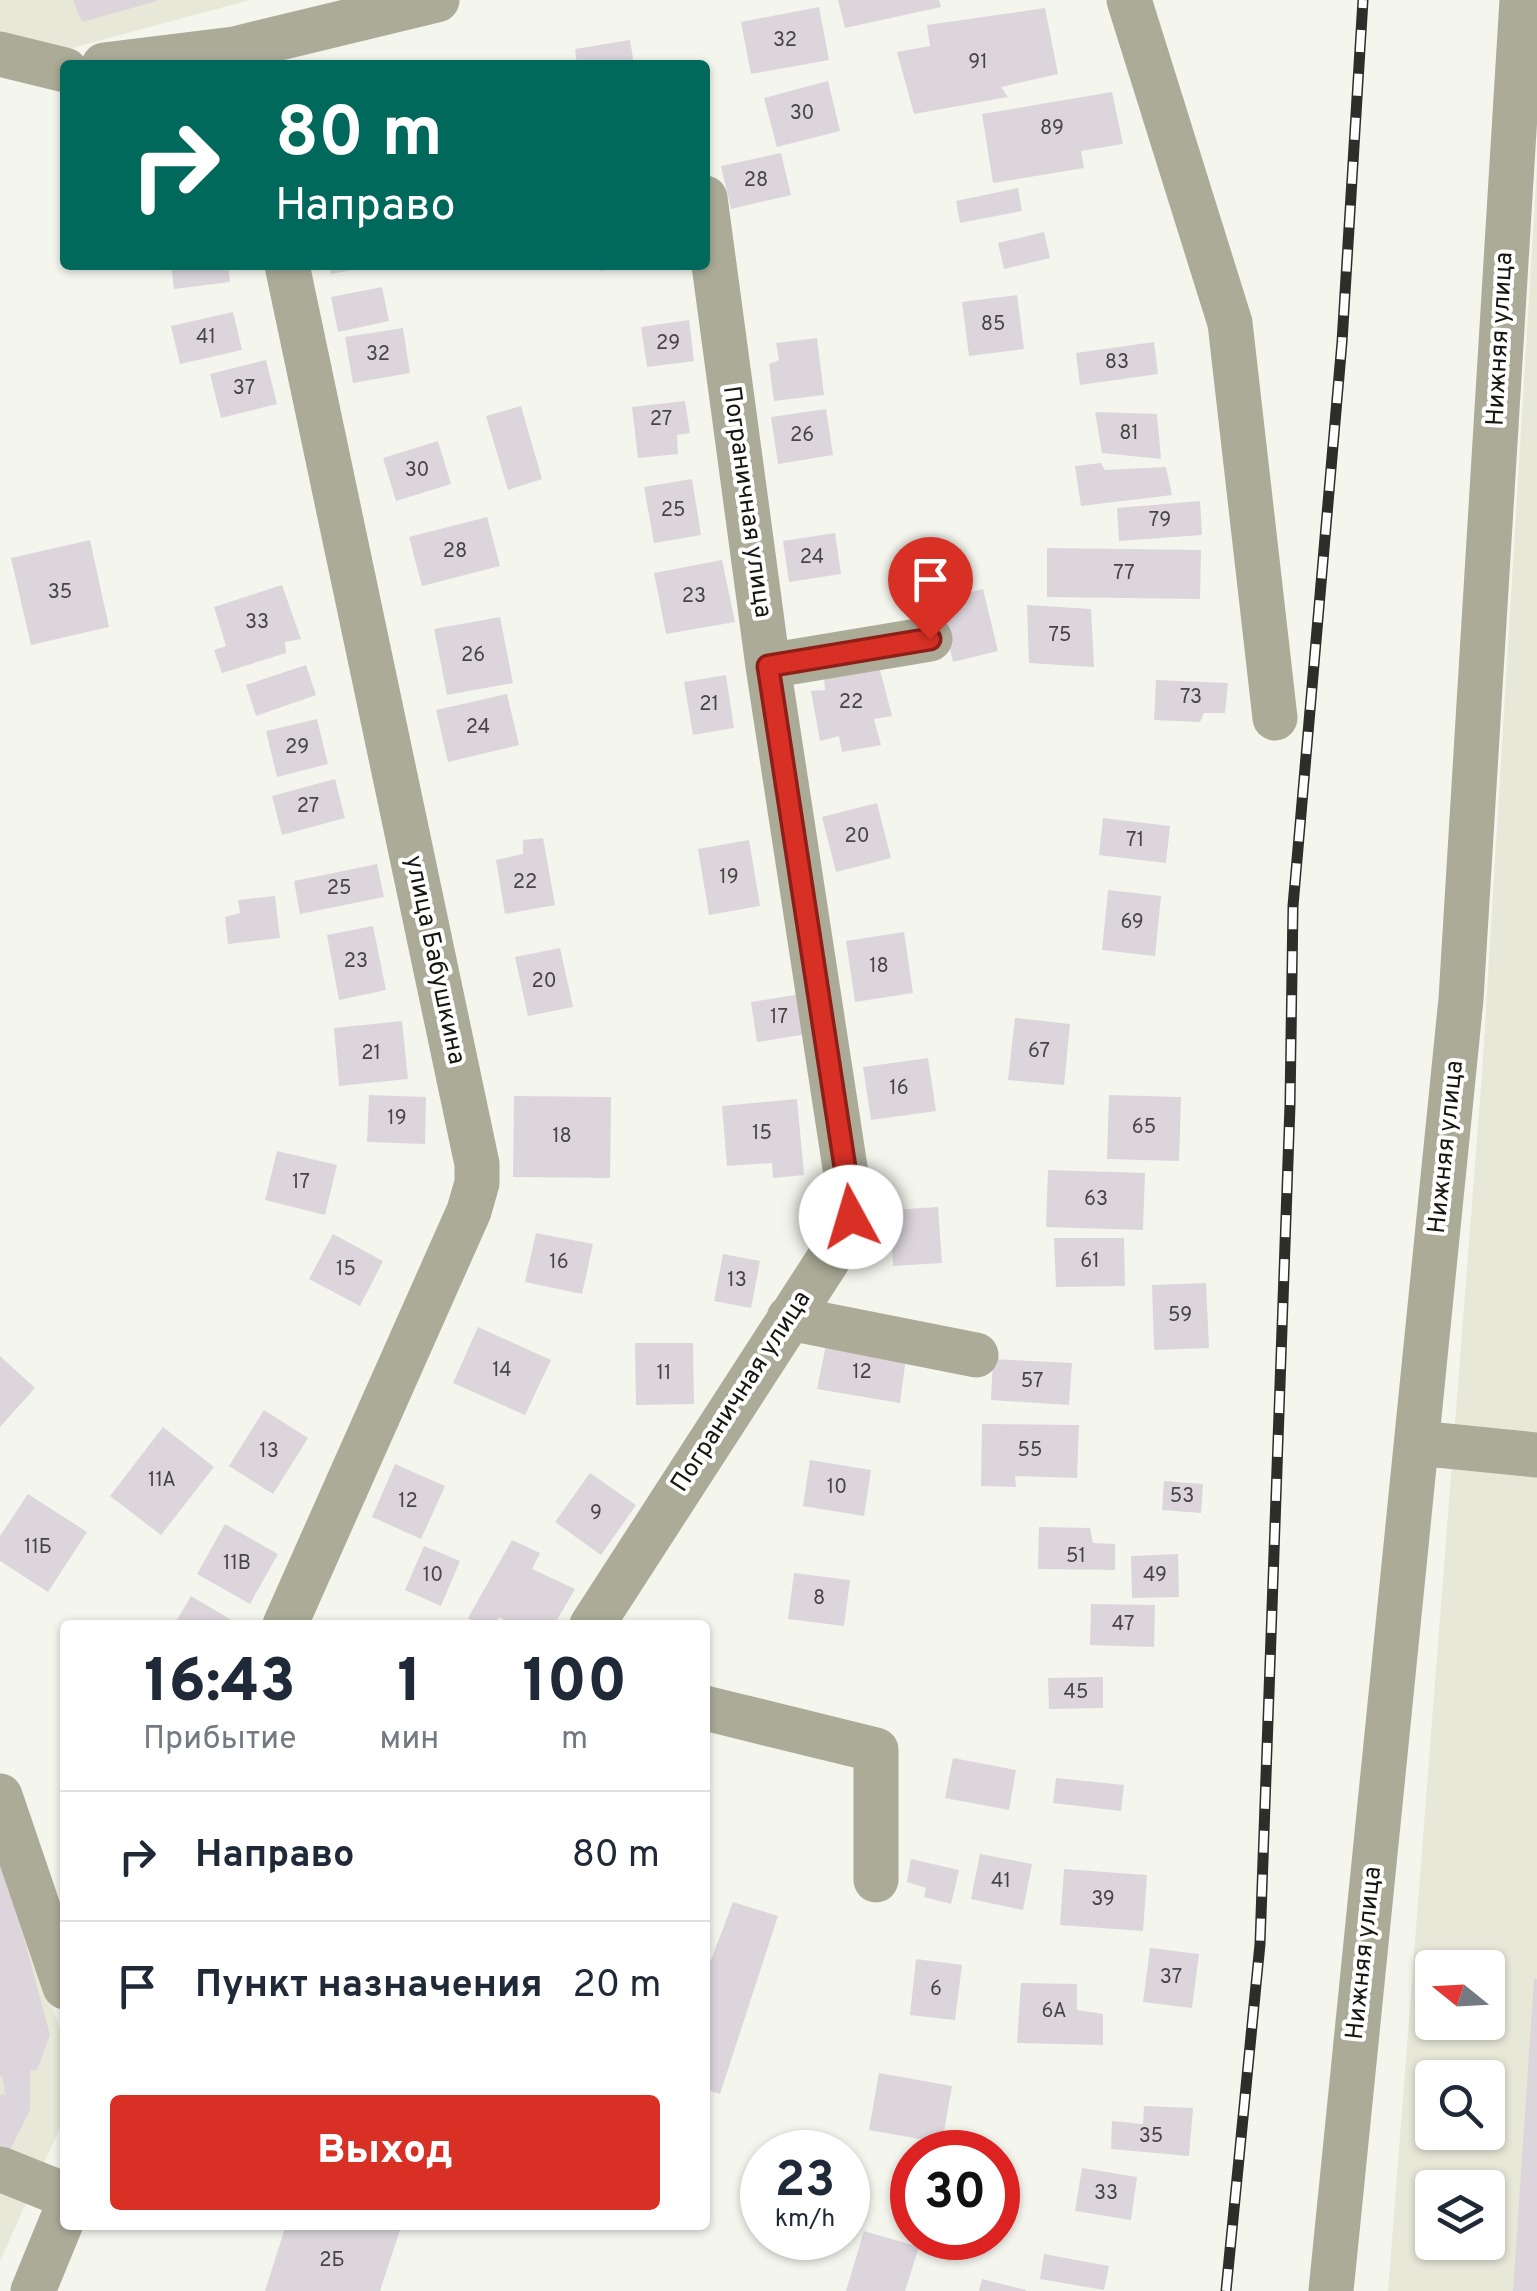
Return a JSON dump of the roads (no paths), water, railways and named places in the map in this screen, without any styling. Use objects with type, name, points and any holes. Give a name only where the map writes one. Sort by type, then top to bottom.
[{"type":"street","points":[[145,60],[234,49],[437,0]]},
{"type":"street","points":[[1129,0],[1230,323],[1275,718]]},
{"type":"street","name":"Нижняя улица","points":[[1331,2291],[1462,999],[1522,0]]},
{"type":"street","points":[[0,54],[60,69]]},
{"type":"street","name":"Пограничная улица","points":[[595,1620],[844,1235],[851,1217],[768,666],[710,235]]},
{"type":"street","name":"улица Бабушкина","points":[[286,1620],[469,1211],[477,1183],[477,1164],[288,270]]},
{"type":"street","points":[[768,666],[930,639]]},
{"type":"street","points":[[789,1318],[976,1355]]},
{"type":"street","points":[[1417,1443],[1537,1455]]},
{"type":"street","points":[[710,1709],[876,1750],[876,1880]]},
{"type":"street","points":[[0,1796],[60,1971]]},
{"type":"street","points":[[0,2169],[60,2194]]},
{"type":"street","points":[[32,2291],[60,2225]]},
{"type":"railway","points":[[1226,2291],[1260,1944],[1290,1105],[1293,906],[1342,342],[1363,0]]}]
